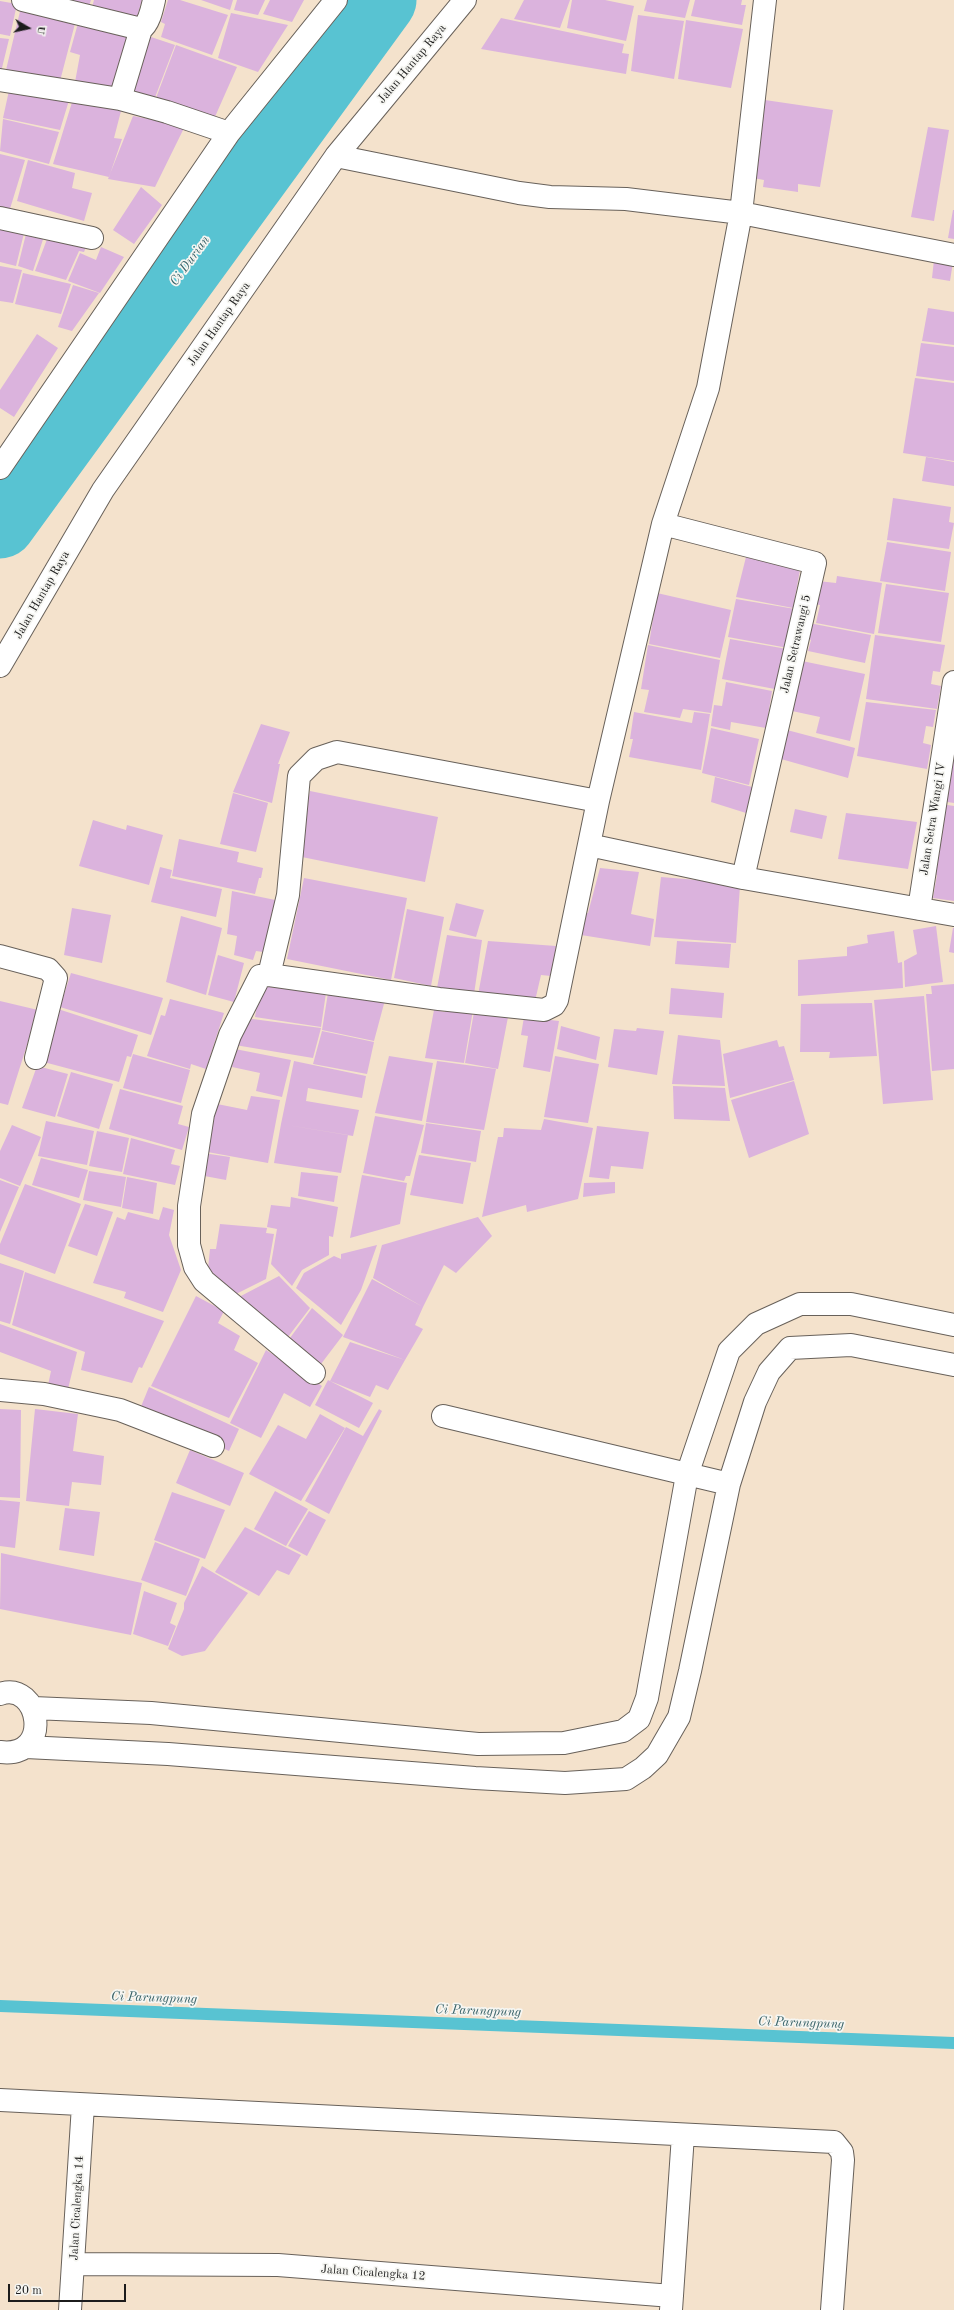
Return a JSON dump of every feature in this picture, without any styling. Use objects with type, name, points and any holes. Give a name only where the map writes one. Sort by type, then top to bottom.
[{"type":"street","points":[[23,0],[141,28]]},
{"type":"street","points":[[120,99],[141,28],[144,26],[151,12],[154,0]]},
{"type":"street","points":[[2,460],[229,133],[336,0]]},
{"type":"street","name":"Jalan Hantap Raya","points":[[0,666],[103,490],[336,156],[465,0]]},
{"type":"street","points":[[314,1373],[204,1282],[195,1267],[189,1245],[189,1206],[203,1114],[230,1035],[257,979],[260,976],[269,975],[439,999],[544,1010],[554,1005],[559,993],[598,801],[664,524],[708,388],[741,213],[765,0]]},
{"type":"street","points":[[0,80],[120,99],[167,112],[229,133]]},
{"type":"street","points":[[336,156],[519,193],[550,197],[626,199],[741,213],[954,255]]},
{"type":"street","points":[[0,218],[92,238]]},
{"type":"street","name":"Jalan Setrawangi 5","points":[[664,524],[815,563],[743,878]]},
{"type":"street","name":"Jalan Setra Wangi IV","points":[[919,909],[954,682]]},
{"type":"street","points":[[269,975],[288,895],[299,776],[316,759],[337,752],[598,801]]},
{"type":"street","points":[[589,845],[743,878],[954,915]]},
{"type":"street","points":[[0,956],[48,969],[56,978],[36,1058]]},
{"type":"street","points":[[33,1708],[151,1713],[478,1744],[564,1743],[623,1731],[638,1719],[647,1698],[687,1475],[728,1351],[756,1324],[800,1304],[851,1304],[954,1325]]},
{"type":"street","points":[[0,1752],[11,1754],[26,1747],[168,1754],[476,1778],[566,1783],[626,1779],[643,1768],[657,1755],[679,1717],[729,1484],[755,1402],[769,1372],[790,1348],[851,1345],[954,1364]]},
{"type":"street","points":[[0,1390],[44,1394],[120,1410],[213,1446]]},
{"type":"street","points":[[444,1416],[729,1484]]},
{"type":"street","points":[[0,1694],[11,1693],[19,1696],[26,1700],[33,1708],[37,1718],[35,1734],[26,1747]]},
{"type":"street","points":[[476,1778],[478,1744]]},
{"type":"street","points":[[0,2100],[683,2135],[827,2140],[839,2146],[843,2160],[832,2310]]},
{"type":"street","name":"Jalan Cicalengka 14","points":[[70,2310],[83,2105]]},
{"type":"street","points":[[672,2303],[683,2135]]},
{"type":"street","name":"Jalan Cicalengka 12","points":[[73,2264],[278,2265],[672,2303]]},
{"type":"building","points":[[65,0],[91,0],[89,6]]},
{"type":"building","points":[[94,0],[142,0],[135,24],[91,11]]},
{"type":"building","points":[[168,0],[180,0],[228,15],[212,55],[161,37],[165,24],[161,22]]},
{"type":"building","points":[[201,0],[233,0],[230,10]]},
{"type":"building","points":[[237,0],[265,0],[258,15],[234,10]]},
{"type":"building","points":[[270,0],[304,0],[292,22],[263,14]]},
{"type":"building","points":[[524,0],[570,0],[560,28],[514,19]]},
{"type":"building","points":[[572,0],[605,0],[634,6],[626,41],[567,28]]},
{"type":"building","points":[[647,0],[690,0],[685,18],[644,11]]},
{"type":"building","points":[[695,0],[742,0],[741,5],[746,5],[742,25],[691,16]]},
{"type":"building","points":[[0,1],[17,4],[10,36],[0,34]]},
{"type":"building","points":[[22,3],[77,16],[60,81],[6,70]]},
{"type":"building","points":[[231,13],[288,25],[258,72],[218,58]]},
{"type":"building","points":[[638,15],[684,21],[674,79],[631,71]]},
{"type":"building","points":[[80,16],[135,32],[118,91],[75,82],[80,55],[70,52]]},
{"type":"building","points":[[501,18],[624,44],[622,53],[629,54],[626,74],[481,49]]},
{"type":"building","points":[[686,20],[743,29],[731,88],[678,79]]},
{"type":"building","points":[[148,36],[175,45],[154,100],[131,92]]},
{"type":"building","points":[[0,38],[9,39],[1,72],[0,72]]},
{"type":"building","points":[[176,45],[237,67],[214,119],[156,98]]},
{"type":"building","points":[[10,86],[70,97],[60,130],[3,118]]},
{"type":"building","points":[[73,99],[121,111],[114,138],[122,139],[109,177],[53,164]]},
{"type":"building","points":[[765,100],[833,110],[820,187],[798,184],[798,192],[763,187],[764,180],[753,178]]},
{"type":"building","points":[[133,116],[185,126],[155,187],[108,179]]},
{"type":"building","points":[[3,119],[59,132],[49,164],[0,151]]},
{"type":"building","points":[[928,127],[949,130],[934,221],[911,217]]},
{"type":"building","points":[[0,154],[25,160],[9,212],[0,210]]},
{"type":"building","points":[[28,160],[75,173],[72,188],[92,193],[84,221],[17,201]]},
{"type":"building","points":[[141,187],[162,205],[134,244],[113,230]]},
{"type":"building","points":[[954,210],[954,239],[948,238]]},
{"type":"building","points":[[0,229],[25,229],[16,266],[0,262]]},
{"type":"building","points":[[27,230],[45,233],[33,271],[18,266]]},
{"type":"building","points":[[49,234],[88,242],[84,252],[79,251],[66,280],[35,271]]},
{"type":"building","points":[[101,247],[124,257],[100,293],[68,281],[80,253],[96,260]]},
{"type":"building","points":[[934,260],[953,262],[950,281],[932,278]]},
{"type":"building","points":[[0,266],[22,270],[13,303],[0,301]]},
{"type":"building","points":[[23,273],[71,284],[61,314],[15,304]]},
{"type":"building","points":[[73,285],[99,293],[72,331],[58,327]]},
{"type":"building","points":[[928,308],[954,312],[954,345],[922,341]]},
{"type":"building","points":[[37,334],[58,348],[14,417],[0,408],[0,390]]},
{"type":"building","points":[[921,343],[954,347],[954,381],[916,376]]},
{"type":"building","points":[[915,378],[954,383],[954,461],[903,453]]},
{"type":"building","points":[[926,457],[954,462],[954,486],[922,481]]},
{"type":"building","points":[[893,498],[951,507],[949,522],[954,523],[949,549],[887,540]]},
{"type":"building","points":[[887,542],[951,552],[945,591],[880,581]]},
{"type":"building","points":[[746,557],[800,570],[793,608],[736,597]]},
{"type":"building","points":[[837,576],[882,583],[874,634],[816,623],[820,605],[814,604],[818,581],[836,583]]},
{"type":"building","points":[[886,584],[949,593],[941,642],[878,633]]},
{"type":"building","points":[[657,593],[731,610],[720,658],[649,644]]},
{"type":"building","points":[[736,599],[795,609],[788,648],[728,637]]},
{"type":"building","points":[[809,623],[871,635],[865,663],[808,651],[811,640],[807,638]]},
{"type":"building","points":[[875,635],[945,645],[940,672],[933,671],[931,684],[941,686],[937,709],[866,699]]},
{"type":"building","points":[[730,639],[787,649],[780,690],[722,679]]},
{"type":"building","points":[[648,645],[720,660],[711,713],[683,709],[680,718],[644,712],[649,690],[641,689]]},
{"type":"building","points":[[802,661],[865,674],[850,741],[816,733],[820,717],[792,711]]},
{"type":"building","points":[[726,682],[772,691],[766,728],[731,722],[730,730],[711,726],[714,705],[722,706]]},
{"type":"building","points":[[866,702],[936,710],[933,727],[926,726],[923,743],[931,745],[927,769],[857,756]]},
{"type":"building","points":[[634,712],[692,723],[694,712],[710,714],[701,770],[629,757],[633,739],[630,739]]},
{"type":"building","points":[[261,724],[290,732],[278,764],[280,764],[272,803],[233,792]]},
{"type":"building","points":[[711,728],[759,739],[749,785],[702,773]]},
{"type":"building","points":[[787,730],[855,748],[848,778],[781,759]]},
{"type":"building","points":[[954,746],[954,803],[941,801]]},
{"type":"building","points":[[715,777],[752,787],[746,813],[711,802]]},
{"type":"building","points":[[310,791],[438,817],[425,882],[297,856]]},
{"type":"building","points":[[233,793],[268,803],[256,852],[220,844]]},
{"type":"building","points":[[941,804],[954,806],[954,901],[933,898],[937,875],[928,873]]},
{"type":"building","points":[[795,809],[827,816],[822,839],[790,832]]},
{"type":"building","points":[[846,813],[917,822],[908,869],[838,859]]},
{"type":"building","points":[[93,820],[126,830],[127,825],[163,835],[149,885],[79,866]]},
{"type":"building","points":[[179,839],[239,852],[237,862],[263,868],[255,894],[172,876]]},
{"type":"building","points":[[160,867],[172,870],[170,878],[222,889],[216,917],[151,902]]},
{"type":"building","points":[[600,868],[639,872],[631,914],[654,919],[650,946],[581,935],[585,913],[588,913]]},
{"type":"building","points":[[661,877],[697,880],[698,877],[740,886],[736,943],[654,937]]},
{"type":"building","points":[[304,878],[407,898],[391,980],[287,959]]},
{"type":"building","points":[[232,891],[280,901],[270,953],[256,951],[253,960],[234,955],[237,936],[227,934]]},
{"type":"building","points":[[456,903],[484,910],[476,937],[449,930]]},
{"type":"building","points":[[72,908],[111,915],[102,963],[64,955]]},
{"type":"building","points":[[407,909],[444,917],[431,986],[394,978]]},
{"type":"building","points":[[181,916],[222,928],[206,995],[166,982]]},
{"type":"building","points":[[936,926],[943,982],[905,987],[904,961],[917,954],[913,930]]},
{"type":"building","points":[[954,928],[954,953],[949,952]]},
{"type":"building","points":[[894,931],[898,963],[902,962],[903,988],[798,996],[798,960],[847,956],[847,947],[868,943],[867,935]]},
{"type":"building","points":[[447,935],[482,940],[474,994],[437,988]]},
{"type":"building","points":[[488,941],[556,946],[551,976],[541,975],[535,1001],[478,995]]},
{"type":"building","points":[[677,941],[731,944],[729,968],[675,964]]},
{"type":"building","points":[[218,955],[244,963],[234,1002],[208,995]]},
{"type":"building","points":[[71,973],[163,998],[151,1035],[60,1007]]},
{"type":"building","points":[[954,984],[954,1069],[932,1071],[926,994],[932,994],[931,986]]},
{"type":"building","points":[[260,986],[326,993],[321,1027],[255,1017]]},
{"type":"building","points":[[671,988],[724,993],[722,1018],[669,1014]]},
{"type":"building","points":[[328,993],[385,1000],[374,1041],[322,1030]]},
{"type":"building","points":[[924,996],[933,1100],[883,1104],[874,1000]]},
{"type":"building","points":[[170,999],[224,1013],[206,1069],[191,1064],[190,1069],[147,1056],[161,1015],[165,1016]]},
{"type":"building","points":[[0,1001],[38,1010],[8,1105],[0,1103]]},
{"type":"building","points":[[872,1003],[877,1056],[829,1058],[830,1052],[800,1052],[801,1004]]},
{"type":"building","points":[[446,1007],[473,1010],[464,1063],[425,1058],[434,1010],[445,1012]]},
{"type":"building","points":[[58,1009],[138,1035],[131,1057],[127,1056],[119,1082],[40,1061]]},
{"type":"building","points":[[474,1012],[508,1017],[498,1069],[465,1063]]},
{"type":"building","points":[[524,1017],[559,1021],[550,1072],[523,1067],[528,1036],[521,1035]]},
{"type":"building","points":[[245,1018],[321,1028],[313,1058],[235,1045]]},
{"type":"building","points":[[561,1026],[600,1037],[596,1060],[557,1049]]},
{"type":"building","points":[[637,1028],[664,1031],[657,1075],[608,1067],[614,1029],[636,1031]]},
{"type":"building","points":[[322,1031],[374,1042],[367,1074],[313,1064]]},
{"type":"building","points":[[678,1035],[720,1040],[725,1086],[672,1084]]},
{"type":"building","points":[[777,1040],[779,1047],[784,1046],[794,1080],[730,1098],[723,1054]]},
{"type":"building","points":[[235,1049],[291,1060],[282,1097],[256,1091],[260,1073],[232,1067]]},
{"type":"building","points":[[133,1054],[190,1070],[181,1103],[123,1088]]},
{"type":"building","points":[[389,1056],[433,1063],[422,1121],[375,1113]]},
{"type":"building","points":[[555,1056],[599,1064],[588,1123],[544,1117]]},
{"type":"building","points":[[294,1061],[366,1076],[362,1098],[308,1088],[306,1101],[359,1110],[353,1136],[281,1124]]},
{"type":"building","points":[[437,1061],[496,1069],[484,1130],[426,1122]]},
{"type":"building","points":[[37,1066],[68,1074],[55,1117],[22,1108]]},
{"type":"building","points":[[71,1072],[113,1084],[99,1129],[57,1116]]},
{"type":"building","points":[[794,1081],[809,1134],[749,1158],[731,1100]]},
{"type":"building","points":[[673,1086],[725,1088],[730,1121],[674,1119]]},
{"type":"building","points":[[120,1089],[183,1106],[178,1124],[189,1127],[182,1150],[109,1129]]},
{"type":"building","points":[[251,1096],[280,1100],[268,1163],[202,1151],[212,1125],[217,1104],[247,1110]]},
{"type":"building","points":[[375,1116],[424,1125],[410,1176],[406,1176],[404,1181],[363,1173]]},
{"type":"building","points":[[544,1119],[593,1128],[578,1199],[527,1212],[526,1205],[482,1217],[498,1137],[503,1137],[504,1128],[541,1130]]},
{"type":"building","points":[[46,1121],[94,1131],[87,1165],[38,1156]]},
{"type":"building","points":[[426,1123],[481,1131],[476,1162],[421,1153]]},
{"type":"building","points":[[281,1124],[348,1135],[341,1173],[274,1163]]},
{"type":"building","points":[[12,1125],[41,1137],[20,1186],[0,1178],[0,1151]]},
{"type":"building","points":[[597,1126],[649,1132],[643,1169],[611,1166],[609,1179],[589,1177]]},
{"type":"building","points":[[97,1131],[129,1138],[122,1172],[89,1166]]},
{"type":"building","points":[[131,1138],[175,1150],[171,1164],[180,1166],[175,1185],[123,1174]]},
{"type":"building","points":[[203,1153],[230,1157],[226,1180],[199,1175]]},
{"type":"building","points":[[419,1155],[471,1163],[463,1204],[410,1195]]},
{"type":"building","points":[[41,1158],[88,1170],[79,1198],[32,1185]]},
{"type":"building","points":[[89,1171],[126,1177],[121,1207],[83,1200]]},
{"type":"building","points":[[301,1172],[338,1176],[334,1202],[298,1196]]},
{"type":"building","points":[[362,1175],[407,1183],[400,1224],[350,1238]]},
{"type":"building","points":[[127,1177],[157,1183],[153,1214],[122,1208]]},
{"type":"building","points":[[0,1180],[19,1187],[0,1232]]},
{"type":"building","points":[[615,1182],[615,1193],[583,1197],[584,1183]]},
{"type":"building","points":[[25,1184],[81,1204],[55,1274],[0,1254],[0,1244]]},
{"type":"building","points":[[291,1197],[338,1207],[333,1237],[329,1236],[329,1255],[302,1270],[292,1286],[271,1264],[277,1229],[267,1227],[271,1205],[290,1207]]},
{"type":"building","points":[[85,1204],[113,1212],[97,1256],[68,1246]]},
{"type":"building","points":[[163,1207],[174,1210],[169,1235],[181,1270],[163,1312],[124,1298],[126,1292],[93,1283],[117,1217],[125,1220],[128,1212],[159,1220]]},
{"type":"building","points":[[478,1217],[492,1236],[456,1273],[444,1265],[423,1307],[373,1278],[382,1245]]},
{"type":"building","points":[[220,1224],[267,1228],[266,1233],[274,1234],[266,1279],[236,1294],[208,1269],[210,1249],[216,1249]]},
{"type":"building","points":[[377,1245],[361,1290],[341,1325],[296,1288],[304,1273],[334,1256],[341,1259],[341,1254]]},
{"type":"building","points":[[0,1263],[24,1271],[10,1324],[0,1321]]},
{"type":"building","points":[[25,1272],[164,1321],[142,1368],[139,1367],[132,1383],[81,1370],[85,1352],[12,1325]]},
{"type":"building","points":[[279,1276],[310,1308],[288,1337],[239,1297]]},
{"type":"building","points":[[372,1279],[423,1307],[415,1325],[423,1329],[405,1360],[343,1337]]},
{"type":"building","points":[[196,1296],[224,1311],[218,1323],[240,1336],[234,1350],[258,1363],[229,1418],[151,1386]]},
{"type":"building","points":[[312,1308],[343,1335],[321,1364],[290,1338]]},
{"type":"building","points":[[0,1324],[77,1352],[67,1393],[47,1390],[51,1371],[0,1352]]},
{"type":"building","points":[[350,1342],[405,1360],[388,1390],[376,1385],[370,1397],[330,1381]]},
{"type":"building","points":[[266,1350],[322,1386],[310,1407],[284,1393],[261,1438],[230,1423]]},
{"type":"building","points":[[328,1380],[373,1403],[359,1428],[315,1405]]},
{"type":"building","points":[[149,1387],[239,1429],[229,1451],[140,1409]]},
{"type":"building","points":[[0,1409],[21,1410],[20,1498],[0,1497]]},
{"type":"building","points":[[35,1409],[78,1414],[73,1451],[104,1456],[101,1485],[72,1482],[69,1506],[26,1501]]},
{"type":"building","points":[[379,1409],[382,1411],[329,1514],[305,1501],[346,1427],[363,1436]]},
{"type":"building","points":[[320,1414],[345,1428],[301,1501],[249,1474],[278,1425],[306,1439]]},
{"type":"building","points":[[190,1450],[244,1473],[230,1506],[176,1483]]},
{"type":"building","points":[[275,1491],[308,1509],[286,1546],[254,1529]]},
{"type":"building","points":[[172,1492],[225,1510],[205,1559],[154,1540]]},
{"type":"building","points":[[0,1500],[20,1502],[15,1548],[0,1546]]},
{"type":"building","points":[[65,1508],[100,1512],[94,1556],[59,1550]]},
{"type":"building","points":[[309,1511],[326,1520],[307,1556],[288,1546]]},
{"type":"building","points":[[245,1527],[301,1555],[289,1575],[277,1570],[259,1596],[215,1572]]},
{"type":"building","points":[[155,1542],[200,1559],[186,1596],[141,1580]]},
{"type":"building","points":[[1,1553],[142,1583],[131,1635],[0,1609]]},
{"type":"building","points":[[202,1566],[248,1593],[205,1651],[182,1656],[168,1649],[184,1609],[184,1603]]},
{"type":"building","points":[[144,1591],[177,1603],[170,1623],[176,1626],[168,1646],[133,1634]]},
{"type":"waterway","name":"Ci Durian","points":[[0,523],[381,0]]},
{"type":"waterway","name":"Ci Parungpung","points":[[0,2006],[954,2043]]}]
